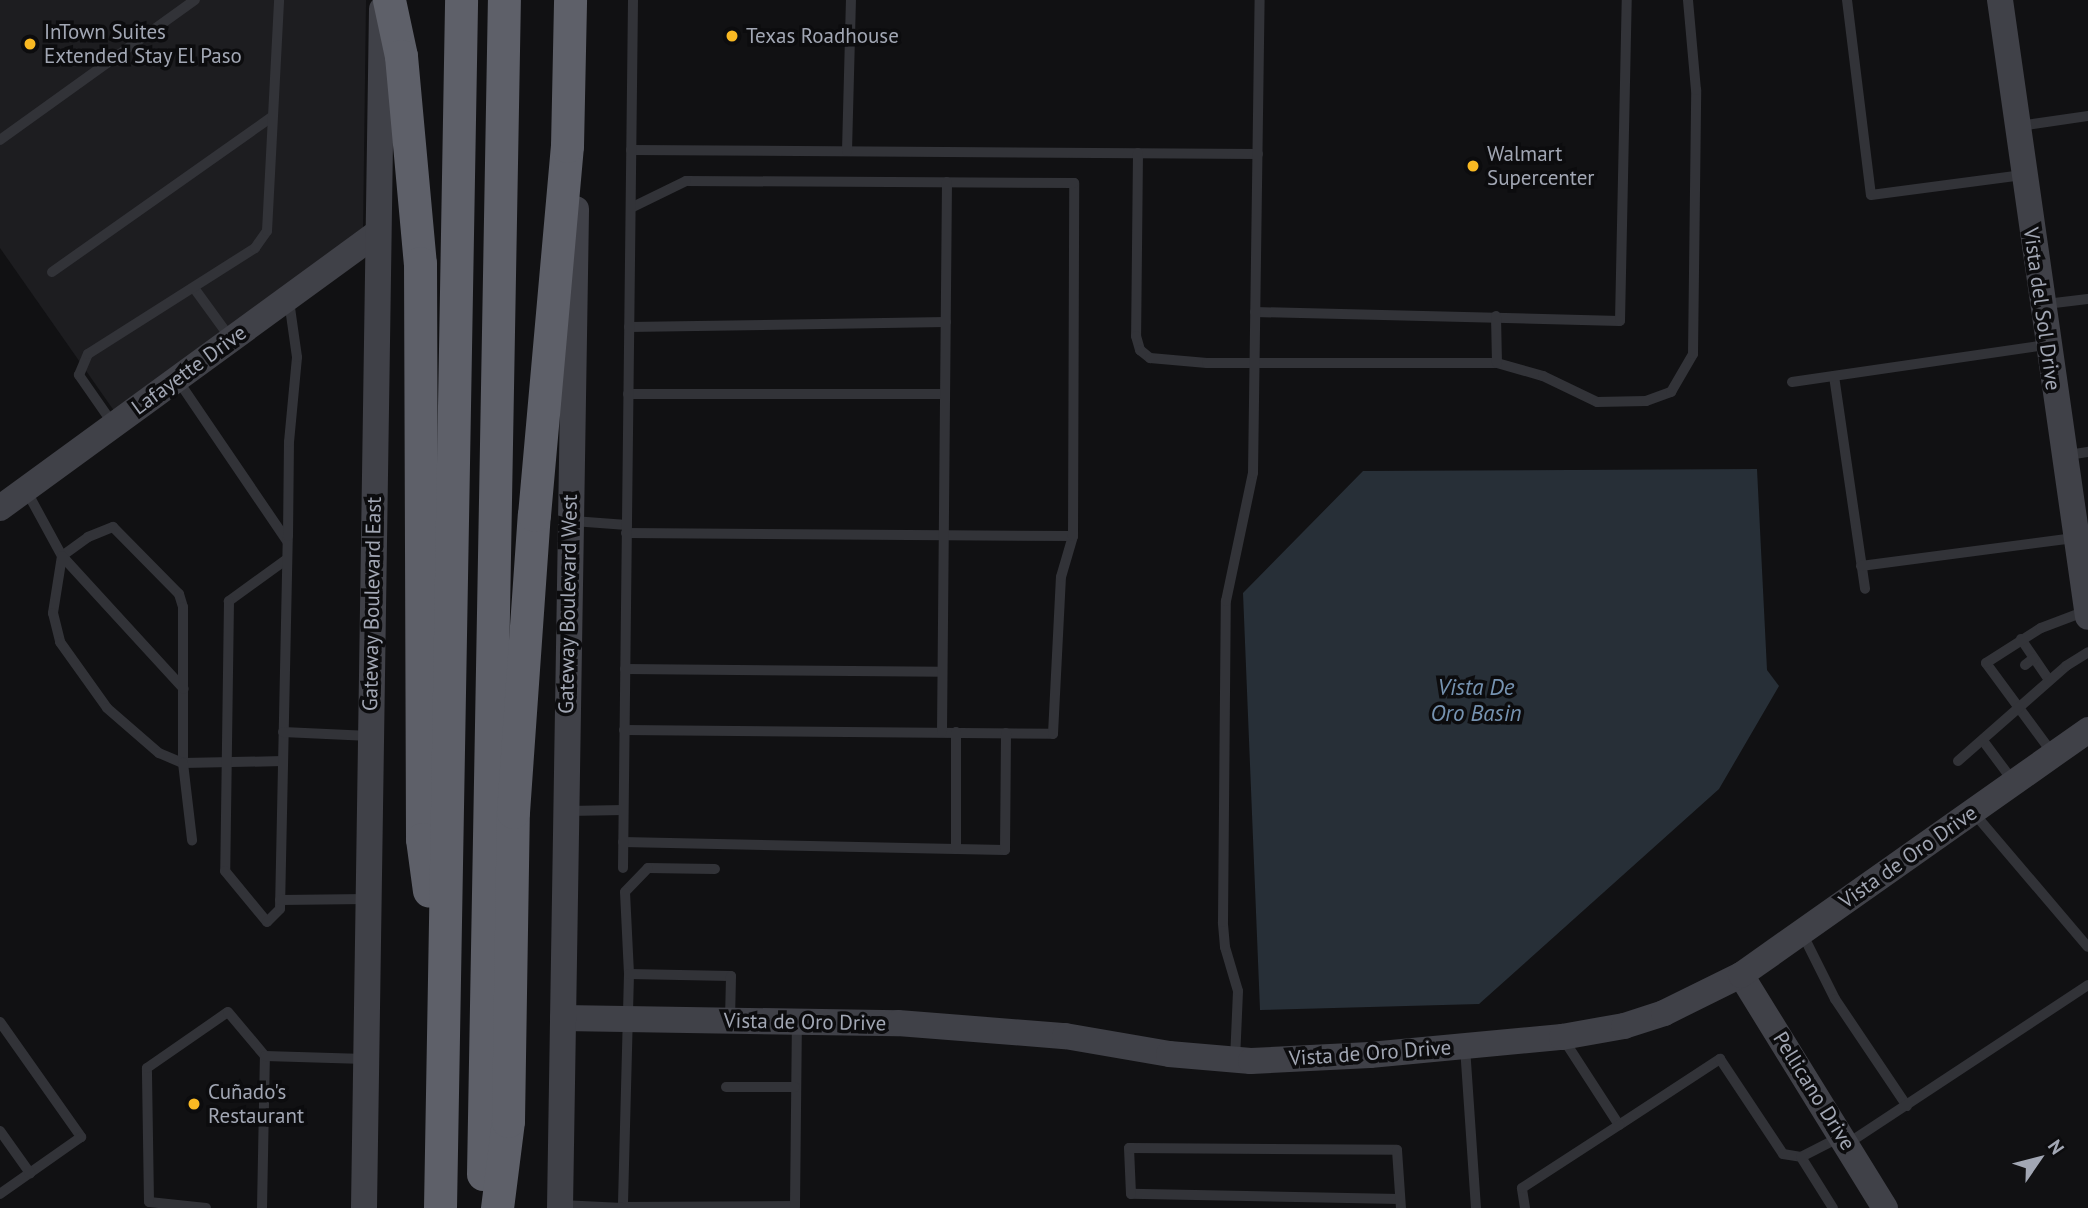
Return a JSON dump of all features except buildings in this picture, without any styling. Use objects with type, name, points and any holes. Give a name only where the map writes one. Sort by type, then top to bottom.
[{"type":"highway","points":[[389,0],[401,55],[420,263],[422,839],[444,1006]]},
{"type":"highway","points":[[440,1208],[461,0]]},
{"type":"highway","points":[[484,1208],[504,0]]},
{"type":"highway","points":[[497,1208],[508,1121],[513,812],[535,503],[566,159],[570,0]]},
{"type":"main road","name":"Gateway Boulevard East","points":[[364,1208],[382,0]]},
{"type":"main road","name":"Gateway Boulevard West","points":[[560,1207],[569,521],[580,0]]},
{"type":"main road","name":"Vista del Sol Drive","points":[[2000,0],[2047,345],[2075,454],[2074,538],[2087,614]]},
{"type":"main road","name":"Lafayette Drive","points":[[0,508],[377,233]]},
{"type":"main road","name":"Vista de Oro Drive","points":[[563,1018],[898,1023],[1065,1036],[1235,1060],[1465,1046],[1562,1037],[1664,1013],[1741,975],[2088,730]]},
{"type":"main road","name":"Pellicano Drive","points":[[1741,975],[1885,1208]]},
{"type":"lane","points":[[0,140],[195,0]]},
{"type":"lane","points":[[114,425],[79,375],[88,355],[255,248],[267,231],[279,0]]},
{"type":"lane","points":[[623,868],[633,0]]},
{"type":"lane","points":[[847,151],[851,0]]},
{"type":"lane","points":[[1235,1060],[1238,991],[1225,947],[1223,922],[1226,601],[1253,473],[1260,0]]},
{"type":"lane","points":[[1255,312],[1620,321],[1627,0]]},
{"type":"lane","points":[[1138,153],[1140,350],[1157,359],[1254,363],[1497,363],[1543,376],[1597,402],[1626,404],[1671,392],[1684,376],[1693,355],[1696,90],[1688,0]]},
{"type":"lane","points":[[1847,0],[1871,195],[2024,175]]},
{"type":"lane","points":[[2018,126],[2088,116]]},
{"type":"lane","points":[[52,272],[272,117]]},
{"type":"lane","points":[[631,150],[1258,154]]},
{"type":"lane","points":[[624,730],[1053,734],[1061,577],[1073,536],[1074,183],[685,181],[631,208]]},
{"type":"lane","points":[[942,732],[947,183]]},
{"type":"lane","points":[[194,288],[231,340]]},
{"type":"lane","points":[[287,559],[229,601],[225,871],[267,922],[280,909],[283,732],[287,559],[287,541],[297,357],[289,297]]},
{"type":"lane","points":[[2042,305],[2088,299]]},
{"type":"lane","points":[[1496,316],[1497,363]]},
{"type":"lane","points":[[629,327],[946,323]]},
{"type":"lane","points":[[1792,382],[2047,345]]},
{"type":"lane","points":[[1834,376],[1865,589]]},
{"type":"lane","points":[[177,379],[287,541]]},
{"type":"lane","points":[[628,394],[945,394]]},
{"type":"lane","points":[[26,489],[62,556],[184,689]]},
{"type":"lane","points":[[569,521],[626,529],[1073,536]]},
{"type":"lane","points":[[192,840],[185,812],[183,764],[183,607],[179,594],[113,527],[88,537],[62,556],[53,613],[71,662],[134,733],[159,753],[183,764],[283,761]]},
{"type":"lane","points":[[1861,566],[2074,538]]},
{"type":"lane","points":[[2053,754],[1986,663],[2021,639],[2087,614]]},
{"type":"lane","points":[[2021,639],[2030,661],[2049,680]]},
{"type":"lane","points":[[1958,761],[1984,742],[2049,680],[2088,652]]},
{"type":"lane","points":[[625,669],[942,672]]},
{"type":"lane","points":[[2000,682],[2010,676]]},
{"type":"lane","points":[[283,732],[370,736]]},
{"type":"lane","points":[[956,732],[956,849]]},
{"type":"lane","points":[[623,842],[1005,850],[1006,733]]},
{"type":"lane","points":[[1984,742],[2013,782]]},
{"type":"lane","points":[[565,811],[623,810]]},
{"type":"lane","points":[[1973,812],[2088,947]]},
{"type":"lane","points":[[623,1207],[625,1020],[629,974],[625,892],[648,868],[715,869]]},
{"type":"lane","points":[[280,900],[368,899]]},
{"type":"lane","points":[[1802,932],[1835,999],[1907,1105]]},
{"type":"lane","points":[[629,974],[731,976],[730,1021]]},
{"type":"lane","points":[[1525,1208],[1522,1188],[1720,1059],[1783,1154],[1801,1157],[1845,1140],[1907,1105],[2088,985]]},
{"type":"lane","points":[[206,1208],[149,1202],[147,1068],[228,1012],[265,1056],[262,1208]]},
{"type":"lane","points":[[0,1022],[81,1137],[0,1194]]},
{"type":"lane","points":[[560,1207],[795,1207],[797,1022]]},
{"type":"lane","points":[[1562,1037],[1619,1125]]},
{"type":"lane","points":[[1465,1046],[1476,1208]]},
{"type":"lane","points":[[265,1056],[366,1059]]},
{"type":"lane","points":[[726,1087],[796,1087]]},
{"type":"lane","points":[[0,1131],[30,1173]]},
{"type":"lane","points":[[1129,1148],[1397,1150],[1400,1204],[1130,1194],[1129,1148]]},
{"type":"lane","points":[[1801,1157],[1833,1208]]},
{"type":"shaded area","points":[[0,0],[366,0],[363,231],[117,415],[0,248]]},
{"type":"water","name":"Vista De Oro Basin","points":[[1757,469],[1767,670],[1779,686],[1719,789],[1479,1004],[1260,1010],[1243,593],[1363,471]]},
{"type":"place","name":"Texas Roadhouse","points":[[732,36]]},
{"type":"place","name":"InTown Suites Extended Stay El Paso","points":[[30,44]]},
{"type":"place","name":"Walmart Supercenter","points":[[1473,166]]},
{"type":"place","name":"Cuñado's Restaurant","points":[[194,1104]]}]
